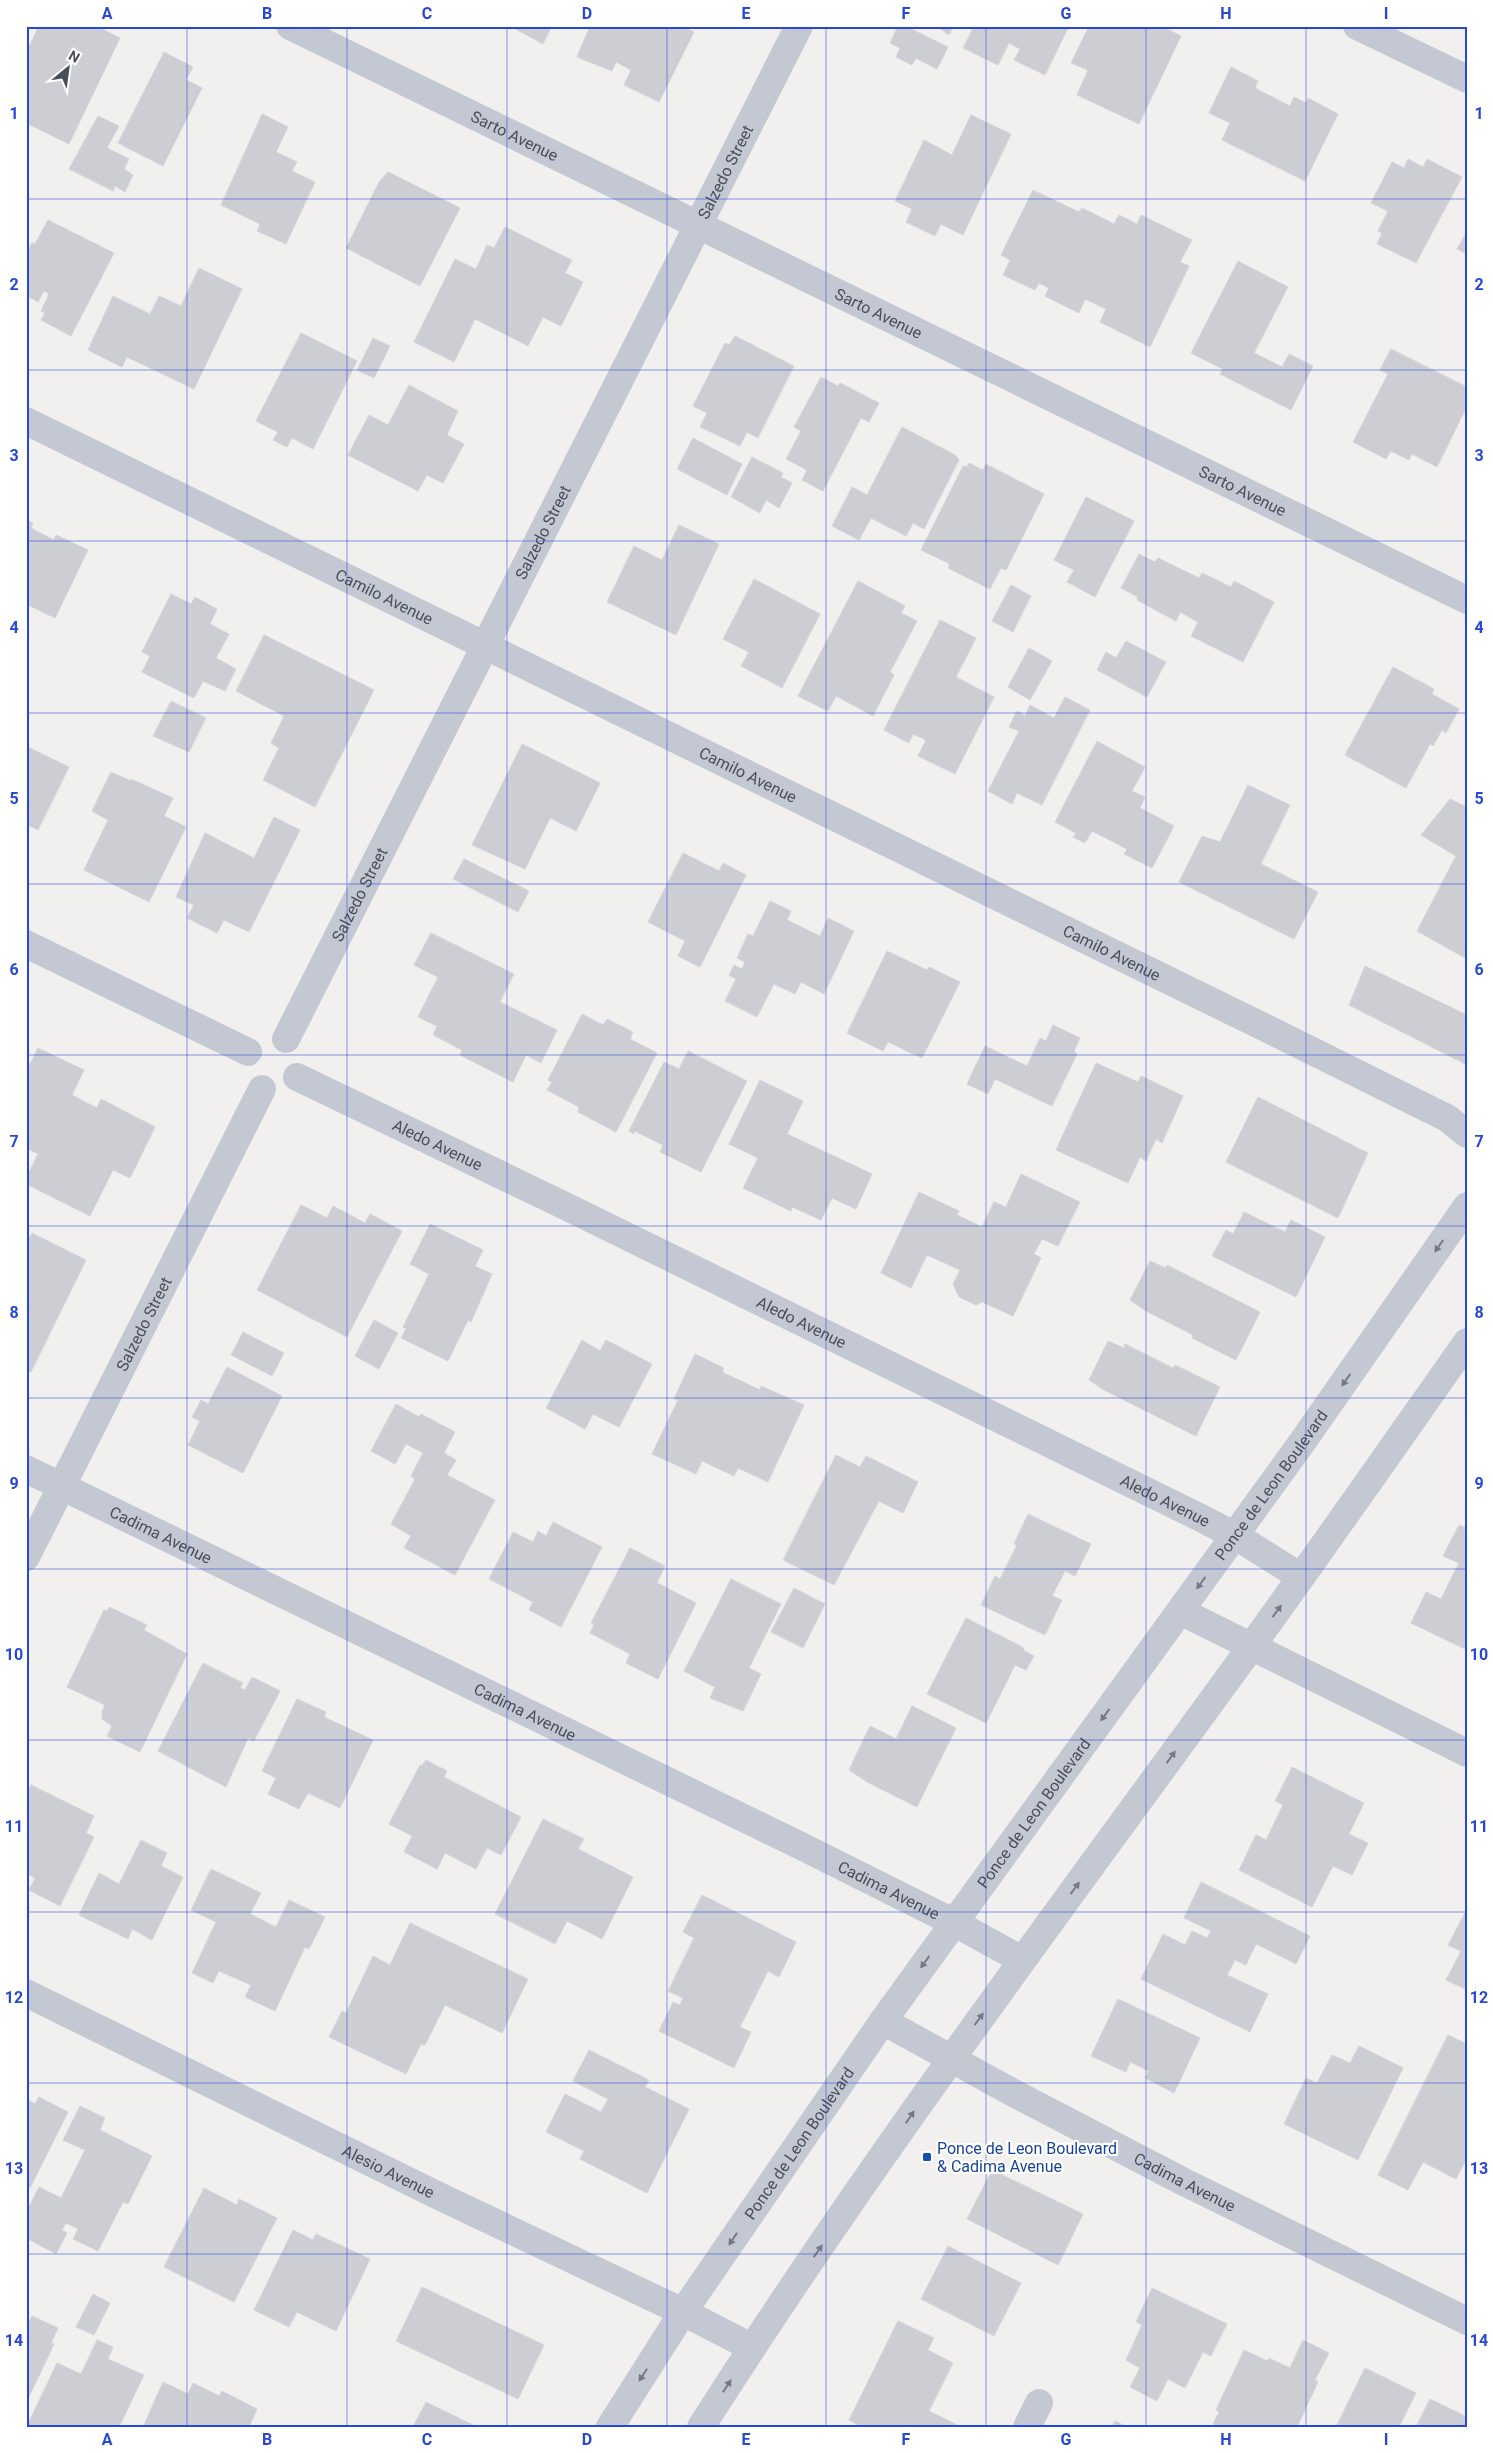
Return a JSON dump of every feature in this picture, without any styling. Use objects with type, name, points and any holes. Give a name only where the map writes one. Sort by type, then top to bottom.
[{"type":"street","name":"Sarto Avenue","points":[[290,26],[1467,600]]},
{"type":"street","name":"Salzedo Street","points":[[286,1039],[799,26]]},
{"type":"street","points":[[1358,26],[1467,79]]},
{"type":"street","name":"Camilo Avenue","points":[[26,422],[1274,1032],[1447,1118],[1467,1134]]},
{"type":"street","points":[[26,944],[248,1052]]},
{"type":"street","points":[[277,1037],[286,1039],[296,1049],[299,1056],[301,1063],[297,1077],[286,1089],[278,1091],[262,1089],[248,1077],[245,1069],[248,1052],[260,1039],[277,1037]]},
{"type":"street","name":"Aledo Avenue","points":[[297,1077],[555,1200],[1234,1536],[1301,1577]]},
{"type":"street","name":"Salzedo Street","points":[[26,1557],[262,1089]]},
{"type":"street","name":"Ponce de Leon Boulevard","points":[[610,2427],[683,2312],[883,2021],[1234,1536],[1467,1206]]},
{"type":"street","points":[[700,2427],[751,2347],[950,2058],[1252,1647],[1467,1342]]},
{"type":"street","name":"Cadima Avenue","points":[[26,1469],[953,1922],[1022,1960]]},
{"type":"street","points":[[1180,1611],[1467,1753]]},
{"type":"street","name":"Alesio Avenue","points":[[26,1993],[434,2194],[683,2312],[751,2347]]},
{"type":"street","name":"Cadima Avenue","points":[[883,2021],[1182,2181],[1467,2321]]},
{"type":"street","points":[[1027,2427],[1039,2403]]},
{"type":"building","points":[[39,26],[96,26],[120,38],[69,144],[26,123],[26,53]]},
{"type":"building","points":[[510,26],[552,26],[543,44]]},
{"type":"building","points":[[590,26],[681,26],[694,32],[659,102],[624,85],[631,70],[616,62],[612,71],[577,57]]},
{"type":"building","points":[[898,26],[905,26],[948,47],[937,69],[916,58],[912,65],[896,57],[900,48],[890,43]]},
{"type":"building","points":[[936,26],[953,26],[949,35]]},
{"type":"building","points":[[974,26],[1069,26],[1045,75],[1014,60],[1020,49],[1009,43],[998,65],[963,48]]},
{"type":"building","points":[[1089,26],[1161,26],[1181,36],[1139,124],[1077,95],[1088,70],[1071,63]]},
{"type":"building","points":[[164,52],[193,67],[186,80],[202,88],[163,166],[118,143]]},
{"type":"building","points":[[1231,67],[1258,81],[1255,88],[1290,106],[1294,97],[1306,103],[1308,98],[1338,114],[1305,181],[1222,140],[1230,123],[1209,113]]},
{"type":"building","points":[[262,114],[288,127],[276,152],[297,162],[292,171],[315,182],[286,244],[257,231],[260,224],[221,205]]},
{"type":"building","points":[[971,115],[1011,134],[963,235],[941,224],[935,236],[906,222],[912,209],[895,201],[924,140],[952,155]]},
{"type":"building","points":[[98,116],[119,126],[107,148],[129,159],[124,169],[133,175],[125,192],[115,186],[113,191],[69,169]]},
{"type":"building","points":[[1408,159],[1423,167],[1427,159],[1462,177],[1416,263],[1377,244],[1382,233],[1378,231],[1388,211],[1371,203],[1392,162],[1404,168]]},
{"type":"building","points":[[388,172],[460,208],[420,286],[346,248],[379,182]]},
{"type":"building","points":[[1033,190],[1079,212],[1082,208],[1114,224],[1119,215],[1137,224],[1141,215],[1192,240],[1180,262],[1189,266],[1150,347],[1100,322],[1106,309],[1085,299],[1079,313],[1045,296],[1049,288],[1039,283],[1035,290],[1003,275],[1010,260],[1001,255]]},
{"type":"building","points":[[48,220],[114,253],[71,336],[41,320],[45,313],[41,311],[49,294],[44,291],[38,302],[26,295],[26,254],[32,243],[35,244]]},
{"type":"building","points":[[505,227],[572,260],[565,273],[583,282],[561,326],[543,317],[528,346],[475,319],[454,362],[414,342],[455,259],[476,269],[487,245],[494,248]]},
{"type":"building","points":[[1467,231],[1467,254],[1457,249]]},
{"type":"building","points":[[1238,261],[1288,287],[1254,353],[1282,367],[1289,354],[1313,366],[1291,410],[1220,374],[1223,369],[1191,353]]},
{"type":"building","points":[[199,268],[242,289],[194,389],[127,357],[122,367],[88,350],[113,296],[150,314],[159,296],[181,306]]},
{"type":"building","points":[[301,333],[357,361],[313,449],[292,438],[287,447],[273,440],[278,432],[256,421]]},
{"type":"building","points":[[735,336],[794,366],[758,438],[747,432],[740,446],[700,427],[707,413],[693,406],[725,343],[729,345]]},
{"type":"building","points":[[373,338],[390,346],[374,378],[357,370]]},
{"type":"building","points":[[1391,349],[1467,387],[1467,406],[1437,467],[1412,454],[1409,460],[1391,451],[1386,459],[1353,442],[1388,374],[1380,370]]},
{"type":"building","points":[[821,377],[838,386],[840,383],[879,403],[869,422],[861,418],[823,491],[802,480],[807,470],[786,459],[801,431],[794,427]]},
{"type":"building","points":[[409,385],[458,411],[447,435],[464,444],[443,483],[427,475],[418,491],[348,455],[369,415],[388,425]]},
{"type":"building","points":[[902,427],[955,455],[959,460],[924,529],[913,523],[906,536],[871,518],[859,540],[832,526],[852,487],[867,495]]},
{"type":"building","points":[[693,438],[742,464],[727,495],[677,469]]},
{"type":"building","points":[[752,457],[783,473],[781,477],[792,483],[779,508],[766,500],[760,513],[731,497]]},
{"type":"building","points":[[969,463],[983,470],[986,464],[1044,494],[1006,570],[1001,568],[990,589],[948,568],[950,564],[921,550],[963,466],[967,467]]},
{"type":"building","points":[[1086,497],[1134,521],[1095,597],[1067,582],[1074,570],[1054,560]]},
{"type":"building","points":[[26,520],[33,523],[31,528],[54,540],[56,535],[88,550],[55,618],[26,604]]},
{"type":"building","points":[[679,525],[719,544],[676,635],[607,602],[634,546],[662,560]]},
{"type":"building","points":[[1139,554],[1155,562],[1158,558],[1199,578],[1202,573],[1231,587],[1234,581],[1274,602],[1243,662],[1191,636],[1198,622],[1180,612],[1176,621],[1137,600],[1138,597],[1121,588]]},
{"type":"building","points":[[754,579],[820,614],[782,688],[741,666],[749,652],[723,639]]},
{"type":"building","points":[[858,581],[905,606],[901,613],[917,621],[890,672],[894,675],[873,716],[836,696],[828,711],[798,696]]},
{"type":"building","points":[[1011,585],[1031,596],[1013,632],[992,621]]},
{"type":"building","points":[[171,594],[191,604],[195,597],[217,609],[210,624],[229,634],[216,658],[236,669],[225,691],[203,681],[194,698],[142,672],[150,656],[142,652]]},
{"type":"building","points":[[940,620],[976,638],[956,677],[994,697],[955,774],[918,756],[926,740],[913,734],[909,743],[884,730]]},
{"type":"building","points":[[264,635],[374,690],[315,807],[263,780],[279,748],[271,743],[284,716],[236,691]]},
{"type":"building","points":[[1126,641],[1166,662],[1147,697],[1097,670],[1106,652],[1116,658]]},
{"type":"building","points":[[1029,648],[1052,661],[1030,700],[1008,687]]},
{"type":"building","points":[[1393,667],[1434,689],[1432,694],[1459,709],[1446,733],[1442,730],[1433,746],[1430,744],[1406,788],[1345,755]]},
{"type":"building","points":[[1065,697],[1090,710],[1042,805],[1017,793],[1012,804],[988,791],[1019,731],[1009,727],[1017,711],[1025,716],[1030,705],[1054,718]]},
{"type":"building","points":[[171,701],[206,718],[189,752],[153,736]]},
{"type":"building","points":[[1097,741],[1145,767],[1132,791],[1145,797],[1140,808],[1174,826],[1152,868],[1124,854],[1127,849],[1092,831],[1085,843],[1073,837],[1076,833],[1055,822]]},
{"type":"building","points":[[522,744],[600,783],[576,831],[550,818],[525,869],[472,845]]},
{"type":"building","points":[[26,746],[69,767],[38,830],[26,824]]},
{"type":"building","points":[[111,772],[173,798],[164,816],[186,827],[149,902],[84,870],[108,820],[92,811]]},
{"type":"building","points":[[1248,785],[1290,805],[1261,864],[1318,892],[1294,939],[1179,882],[1202,836],[1220,842]]},
{"type":"building","points":[[1450,799],[1467,807],[1467,959],[1417,931],[1456,856],[1421,835]]},
{"type":"building","points":[[274,817],[300,830],[249,932],[224,920],[217,933],[187,918],[194,905],[176,897],[205,833],[254,858]]},
{"type":"building","points":[[683,853],[719,871],[723,863],[746,875],[700,967],[678,956],[685,941],[648,922]]},
{"type":"building","points":[[464,859],[529,891],[518,912],[453,879]]},
{"type":"building","points":[[770,901],[791,911],[787,920],[820,936],[828,918],[854,931],[824,994],[801,982],[795,994],[774,984],[757,1017],[725,1001],[736,979],[729,975],[734,965],[742,969],[745,962],[737,958],[748,934],[753,936]]},
{"type":"building","points":[[431,933],[514,974],[500,1002],[557,1030],[541,1063],[526,1055],[513,1082],[460,1055],[462,1050],[433,1035],[437,1026],[418,1017],[438,977],[414,965]]},
{"type":"building","points":[[887,951],[927,970],[929,967],[960,982],[922,1058],[888,1042],[883,1051],[847,1033]]},
{"type":"building","points":[[1365,966],[1467,1015],[1467,1065],[1349,1005]]},
{"type":"building","points":[[582,1014],[603,1025],[607,1019],[633,1032],[630,1039],[657,1053],[616,1132],[578,1112],[579,1107],[547,1090],[552,1082],[548,1080]]},
{"type":"building","points":[[1053,1025],[1080,1038],[1074,1051],[1077,1054],[1052,1106],[995,1079],[988,1094],[967,1084],[985,1046],[1027,1066],[1040,1038],[1046,1041]]},
{"type":"building","points":[[38,1048],[84,1070],[72,1095],[97,1108],[101,1099],[155,1127],[130,1178],[113,1170],[90,1216],[26,1184],[26,1178],[38,1154],[26,1148],[26,1072]]},
{"type":"building","points":[[688,1051],[747,1081],[701,1172],[660,1152],[663,1145],[635,1131],[634,1134],[629,1131],[664,1062],[679,1069]]},
{"type":"building","points":[[1096,1063],[1138,1082],[1141,1076],[1183,1096],[1162,1143],[1156,1139],[1146,1161],[1140,1157],[1128,1183],[1056,1150]]},
{"type":"building","points":[[760,1080],[803,1101],[787,1134],[872,1174],[856,1209],[832,1198],[821,1220],[792,1207],[791,1211],[743,1188],[758,1158],[729,1144]]},
{"type":"building","points":[[1258,1097],[1368,1153],[1338,1218],[1226,1162]]},
{"type":"building","points":[[1021,1174],[1080,1202],[1058,1246],[1042,1239],[1034,1254],[1041,1258],[1013,1316],[982,1302],[976,1305],[959,1297],[953,1284],[960,1270],[927,1255],[911,1288],[881,1273],[919,1192],[959,1211],[957,1215],[982,1227],[994,1202],[1006,1207]]},
{"type":"building","points":[[301,1205],[327,1218],[333,1206],[365,1223],[370,1214],[402,1231],[347,1337],[257,1290]]},
{"type":"building","points":[[1244,1212],[1285,1232],[1291,1220],[1325,1237],[1296,1297],[1212,1256],[1226,1230],[1233,1234]]},
{"type":"building","points":[[430,1224],[483,1250],[475,1266],[492,1274],[471,1322],[468,1320],[448,1361],[401,1338],[406,1329],[403,1327],[429,1274],[410,1264]]},
{"type":"building","points":[[32,1233],[86,1260],[31,1372],[26,1370],[26,1244]]},
{"type":"building","points":[[1150,1261],[1166,1268],[1167,1265],[1260,1312],[1236,1360],[1192,1338],[1193,1335],[1146,1311],[1130,1300]]},
{"type":"building","points":[[374,1320],[398,1333],[379,1369],[355,1356]]},
{"type":"building","points":[[243,1332],[284,1353],[272,1376],[231,1355]]},
{"type":"building","points":[[582,1340],[600,1351],[606,1340],[652,1364],[619,1427],[593,1414],[585,1429],[546,1408]]},
{"type":"building","points":[[1108,1341],[1124,1348],[1125,1344],[1173,1368],[1175,1365],[1220,1387],[1196,1436],[1104,1390],[1089,1380]]},
{"type":"building","points":[[695,1354],[724,1368],[722,1372],[760,1390],[761,1386],[804,1405],[768,1482],[738,1468],[734,1476],[702,1461],[696,1474],[652,1454],[678,1400],[674,1399]]},
{"type":"building","points":[[227,1367],[282,1396],[243,1473],[188,1445],[200,1421],[192,1417],[201,1400],[208,1404]]},
{"type":"building","points":[[396,1404],[419,1417],[421,1414],[455,1432],[444,1453],[456,1460],[447,1475],[495,1500],[455,1575],[404,1548],[411,1536],[391,1524],[415,1479],[411,1476],[423,1453],[406,1444],[395,1464],[371,1451]]},
{"type":"building","points":[[836,1455],[860,1467],[866,1456],[918,1482],[903,1513],[879,1501],[834,1585],[783,1560]]},
{"type":"building","points":[[1028,1514],[1091,1544],[1075,1576],[1065,1571],[1052,1596],[1062,1600],[1045,1635],[981,1605],[995,1576],[1000,1579],[1017,1545],[1014,1544]]},
{"type":"building","points":[[553,1522],[602,1547],[561,1627],[529,1610],[533,1602],[489,1579],[513,1532],[533,1542],[538,1531],[546,1536]]},
{"type":"building","points":[[1459,1525],[1467,1528],[1467,1650],[1411,1623],[1426,1592],[1441,1599],[1459,1563],[1443,1556]]},
{"type":"building","points":[[630,1548],[665,1566],[657,1583],[696,1603],[658,1679],[626,1663],[630,1654],[590,1633],[594,1625],[591,1623]]},
{"type":"building","points":[[731,1579],[781,1604],[749,1668],[761,1674],[743,1711],[710,1698],[715,1687],[684,1671]]},
{"type":"building","points":[[794,1588],[825,1604],[803,1648],[771,1632]]},
{"type":"building","points":[[109,1607],[147,1625],[144,1630],[187,1654],[140,1752],[107,1736],[112,1726],[102,1719],[102,1711],[105,1705],[67,1687],[104,1610],[107,1611]]},
{"type":"building","points":[[966,1618],[1024,1648],[1023,1650],[1034,1656],[1026,1670],[1015,1665],[986,1723],[927,1694]]},
{"type":"building","points":[[203,1663],[243,1683],[240,1688],[245,1690],[252,1677],[280,1691],[254,1741],[248,1738],[226,1787],[158,1751]]},
{"type":"building","points":[[297,1699],[326,1712],[324,1717],[373,1740],[340,1808],[308,1793],[299,1809],[268,1794],[276,1778],[262,1771]]},
{"type":"building","points":[[912,1706],[956,1728],[917,1807],[867,1782],[849,1770],[870,1726],[896,1739]]},
{"type":"building","points":[[426,1760],[447,1771],[444,1777],[521,1817],[501,1855],[487,1848],[476,1869],[445,1853],[437,1869],[404,1852],[412,1836],[389,1824],[420,1765],[422,1766]]},
{"type":"building","points":[[1292,1767],[1364,1803],[1349,1834],[1368,1843],[1352,1875],[1333,1866],[1312,1907],[1239,1870],[1256,1835],[1266,1840],[1283,1805],[1275,1801]]},
{"type":"building","points":[[31,1785],[94,1816],[86,1833],[94,1837],[60,1906],[29,1890],[35,1878],[26,1873],[26,1795]]},
{"type":"building","points":[[543,1819],[584,1839],[578,1849],[633,1877],[602,1939],[567,1921],[555,1944],[495,1914]]},
{"type":"building","points":[[141,1840],[167,1853],[161,1866],[183,1877],[152,1940],[132,1929],[128,1939],[79,1915],[99,1873],[119,1884]]},
{"type":"building","points":[[211,1869],[261,1893],[250,1914],[276,1927],[289,1900],[325,1917],[309,1949],[305,1947],[275,2011],[245,1997],[251,1985],[219,1971],[213,1983],[192,1973],[216,1922],[191,1910]]},
{"type":"building","points":[[1201,1882],[1310,1936],[1296,1964],[1256,1944],[1246,1965],[1235,1960],[1227,1975],[1268,1994],[1250,2032],[1141,1979],[1163,1934],[1185,1945],[1192,1931],[1207,1938],[1211,1931],[1184,1918]]},
{"type":"building","points":[[702,1895],[796,1942],[779,1977],[768,1971],[740,2027],[751,2032],[734,2068],[659,2031],[673,2002],[680,2005],[683,1998],[668,1991],[694,1938],[683,1932]]},
{"type":"building","points":[[1467,1909],[1467,1990],[1446,1980],[1461,1951],[1448,1945]]},
{"type":"building","points":[[410,1923],[528,1979],[502,2033],[445,2005],[425,2045],[421,2044],[406,2074],[329,2037],[342,2011],[346,2013],[373,1956],[390,1965]]},
{"type":"building","points":[[1118,1999],[1200,2038],[1174,2093],[1145,2078],[1149,2071],[1130,2062],[1126,2072],[1091,2056]]},
{"type":"building","points":[[1448,2035],[1467,2044],[1467,2158],[1456,2179],[1423,2162],[1408,2190],[1378,2175]]},
{"type":"building","points":[[1359,2046],[1403,2068],[1358,2160],[1284,2124],[1306,2078],[1317,2083],[1332,2055],[1350,2063]]},
{"type":"building","points":[[589,2050],[649,2080],[645,2087],[689,2109],[647,2193],[580,2159],[584,2151],[546,2132],[565,2094],[601,2112],[608,2099],[573,2081]]},
{"type":"building","points":[[39,2097],[68,2112],[30,2188],[26,2186],[26,2099],[35,2104]]},
{"type":"building","points":[[80,2106],[105,2118],[100,2130],[152,2156],[128,2204],[123,2202],[98,2251],[73,2239],[78,2229],[66,2223],[62,2230],[67,2233],[56,2254],[26,2238],[26,2213],[39,2187],[61,2198],[85,2150],[63,2140]]},
{"type":"building","points":[[992,2170],[1083,2214],[1058,2265],[967,2219]]},
{"type":"building","points":[[204,2188],[237,2205],[239,2199],[277,2218],[234,2302],[164,2267]]},
{"type":"building","points":[[293,2230],[313,2240],[316,2234],[370,2259],[336,2331],[297,2312],[289,2327],[254,2310]]},
{"type":"building","points":[[948,2246],[1021,2283],[994,2336],[921,2299]]},
{"type":"building","points":[[422,2287],[544,2345],[518,2399],[396,2341]]},
{"type":"building","points":[[1152,2288],[1227,2324],[1211,2356],[1203,2352],[1185,2388],[1168,2379],[1157,2401],[1130,2387],[1140,2368],[1126,2360],[1142,2325],[1136,2322]]},
{"type":"building","points":[[93,2294],[110,2303],[94,2335],[76,2327]]},
{"type":"building","points":[[32,2316],[58,2328],[51,2343],[54,2344],[28,2399],[26,2399],[26,2329]]},
{"type":"building","points":[[898,2321],[934,2338],[928,2350],[953,2363],[929,2411],[961,2427],[862,2427],[849,2420]]},
{"type":"building","points":[[97,2340],[113,2347],[108,2359],[144,2375],[119,2427],[27,2426],[57,2363],[81,2374]]},
{"type":"building","points":[[1303,2340],[1329,2353],[1315,2380],[1318,2382],[1297,2427],[1219,2427],[1213,2424],[1219,2412],[1216,2410],[1244,2350],[1267,2361],[1269,2358],[1290,2368]]},
{"type":"building","points":[[1365,2368],[1416,2393],[1399,2427],[1336,2427]]},
{"type":"building","points":[[163,2382],[188,2394],[193,2383],[219,2396],[222,2391],[257,2409],[249,2427],[143,2427]]},
{"type":"building","points":[[1430,2399],[1467,2417],[1467,2427],[1416,2427]]},
{"type":"building","points":[[426,2402],[477,2427],[413,2427]]},
{"type":"building","points":[[1115,2421],[1127,2427],[1112,2427]]},
{"type":"place","name":"Ponce de Leon Boulevard & Cadima Avenue","points":[[927,2157]]}]
